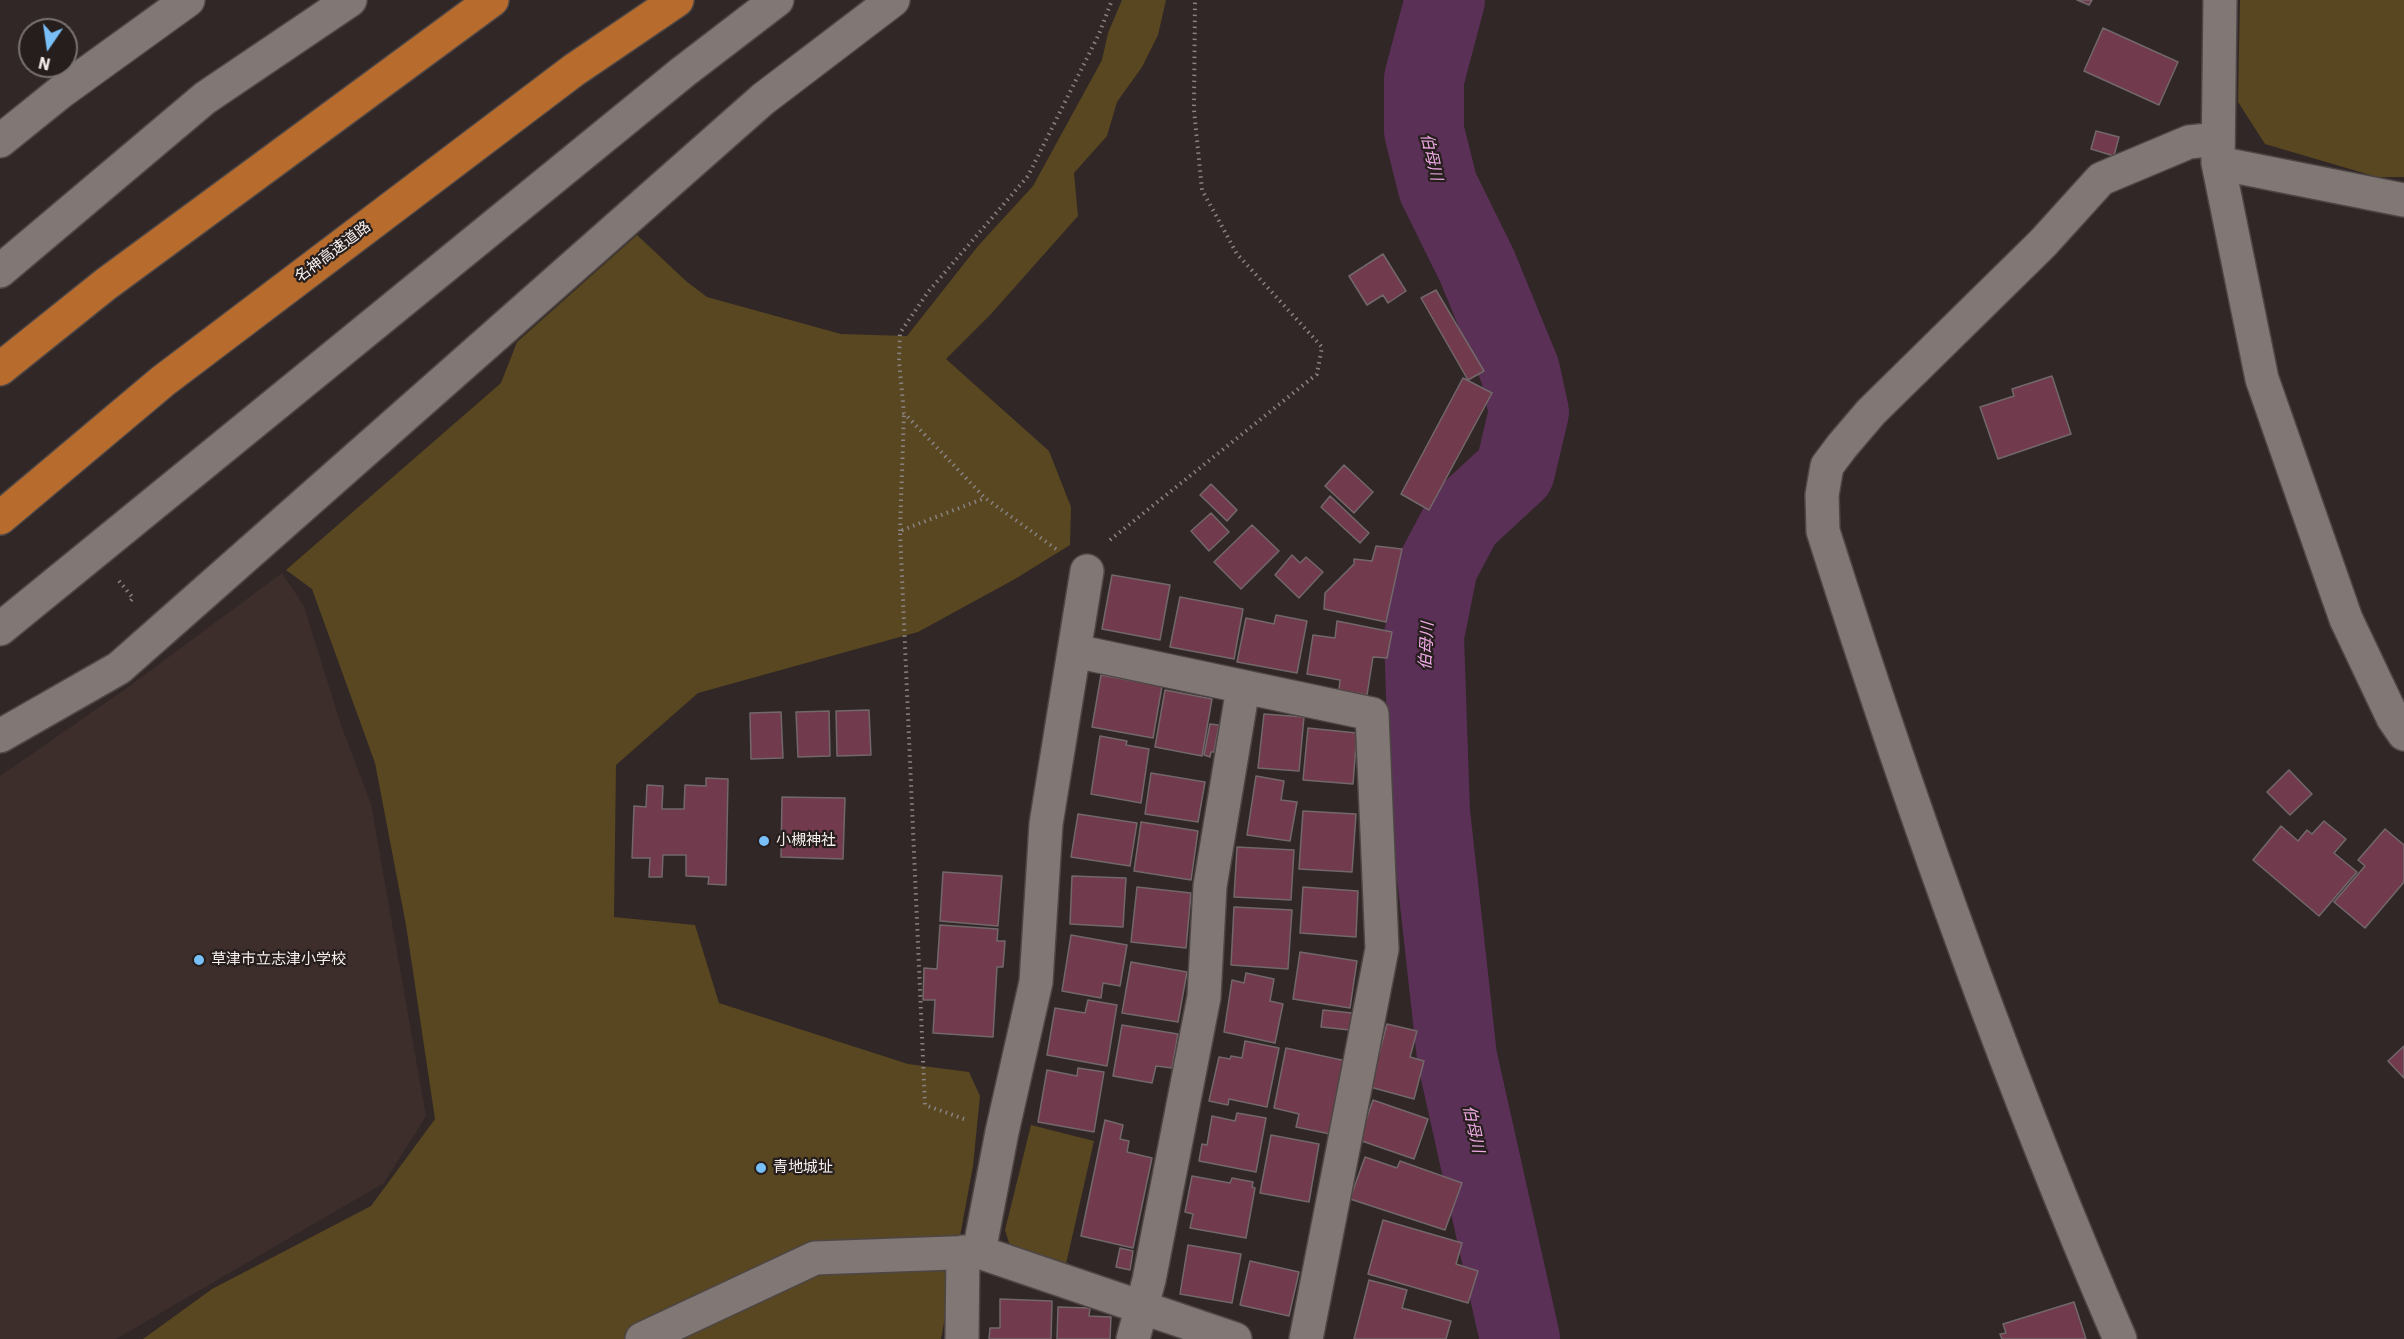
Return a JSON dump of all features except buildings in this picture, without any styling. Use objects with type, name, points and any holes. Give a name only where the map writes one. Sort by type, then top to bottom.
[{"type":"highway","points":[[0,369],[106,284],[492,0]]},
{"type":"highway","name":"名神高速道路","points":[[0,518],[163,381],[574,70],[677,0]]},
{"type":"street","points":[[0,141],[62,91],[188,0]]},
{"type":"street","points":[[0,271],[205,98],[350,0]]},
{"type":"street","points":[[0,628],[682,72],[777,0]]},
{"type":"street","points":[[0,736],[118,668],[763,99],[893,0]]},
{"type":"street","points":[[2220,0],[2218,151],[2262,379],[2346,619],[2393,718],[2404,734]]},
{"type":"street","points":[[2120,1339],[2032,1122],[1928,847],[1823,531],[1822,495],[1827,466],[1871,412],[2043,243],[2101,179],[2189,142],[2404,200]]},
{"type":"street","points":[[962,1339],[971,1252],[1002,1132],[1036,982],[1047,824],[1087,571]]},
{"type":"street","points":[[1075,651],[1372,714],[1382,949],[1306,1339]]},
{"type":"street","points":[[1133,1339],[1143,1308],[1204,997],[1210,886],[1243,688]]},
{"type":"street","points":[[642,1339],[815,1258],[971,1252],[1235,1339]]},
{"type":"path","points":[[925,1105],[900,531],[904,413],[899,361],[900,333],[928,292],[1028,176],[1100,34],[1112,0]]},
{"type":"path","points":[[904,413],[986,498],[1087,571],[1112,537],[1317,374],[1322,348],[1237,254],[1202,190],[1194,110],[1195,0]]},
{"type":"path","points":[[900,531],[986,498]]},
{"type":"shaded area","points":[[1122,0],[1166,0],[1158,35],[1142,67],[1117,102],[1107,136],[1074,173],[1078,216],[991,314],[946,359],[1049,451],[1071,507],[1070,545],[1015,579],[918,632],[698,693],[616,765],[614,917],[695,925],[719,1003],[908,1064],[969,1072],[980,1096],[973,1166],[941,1339],[143,1339],[212,1289],[371,1206],[435,1119],[406,925],[375,763],[312,589],[286,570],[501,383],[517,342],[637,235],[686,281],[707,297],[841,334],[907,336],[978,246],[1033,186],[1102,60],[1108,33]]},
{"type":"shaded area","points":[[2240,0],[2404,0],[2404,177],[2377,177],[2265,144],[2238,102]]},
{"type":"shaded area","name":"草津市立志津小学校","points":[[282,573],[304,606],[340,722],[371,804],[426,1116],[384,1183],[116,1339],[0,1339],[0,776],[124,690]]},
{"type":"shaded area","points":[[1031,1125],[1094,1141],[1066,1264],[1010,1246],[1005,1230]]},
{"type":"waterway","name":"伯母川","points":[[1445,0],[1424,79],[1424,131],[1438,187],[1477,266],[1520,371],[1529,412],[1515,471],[1463,519],[1438,566],[1424,636],[1430,812],[1457,1057],[1520,1339]]},
{"type":"place","name":"小槻神社","points":[[764,841]]},
{"type":"place","name":"草津市立志津小学校","points":[[199,960]]},
{"type":"place","name":"青地城址","points":[[761,1168]]}]
